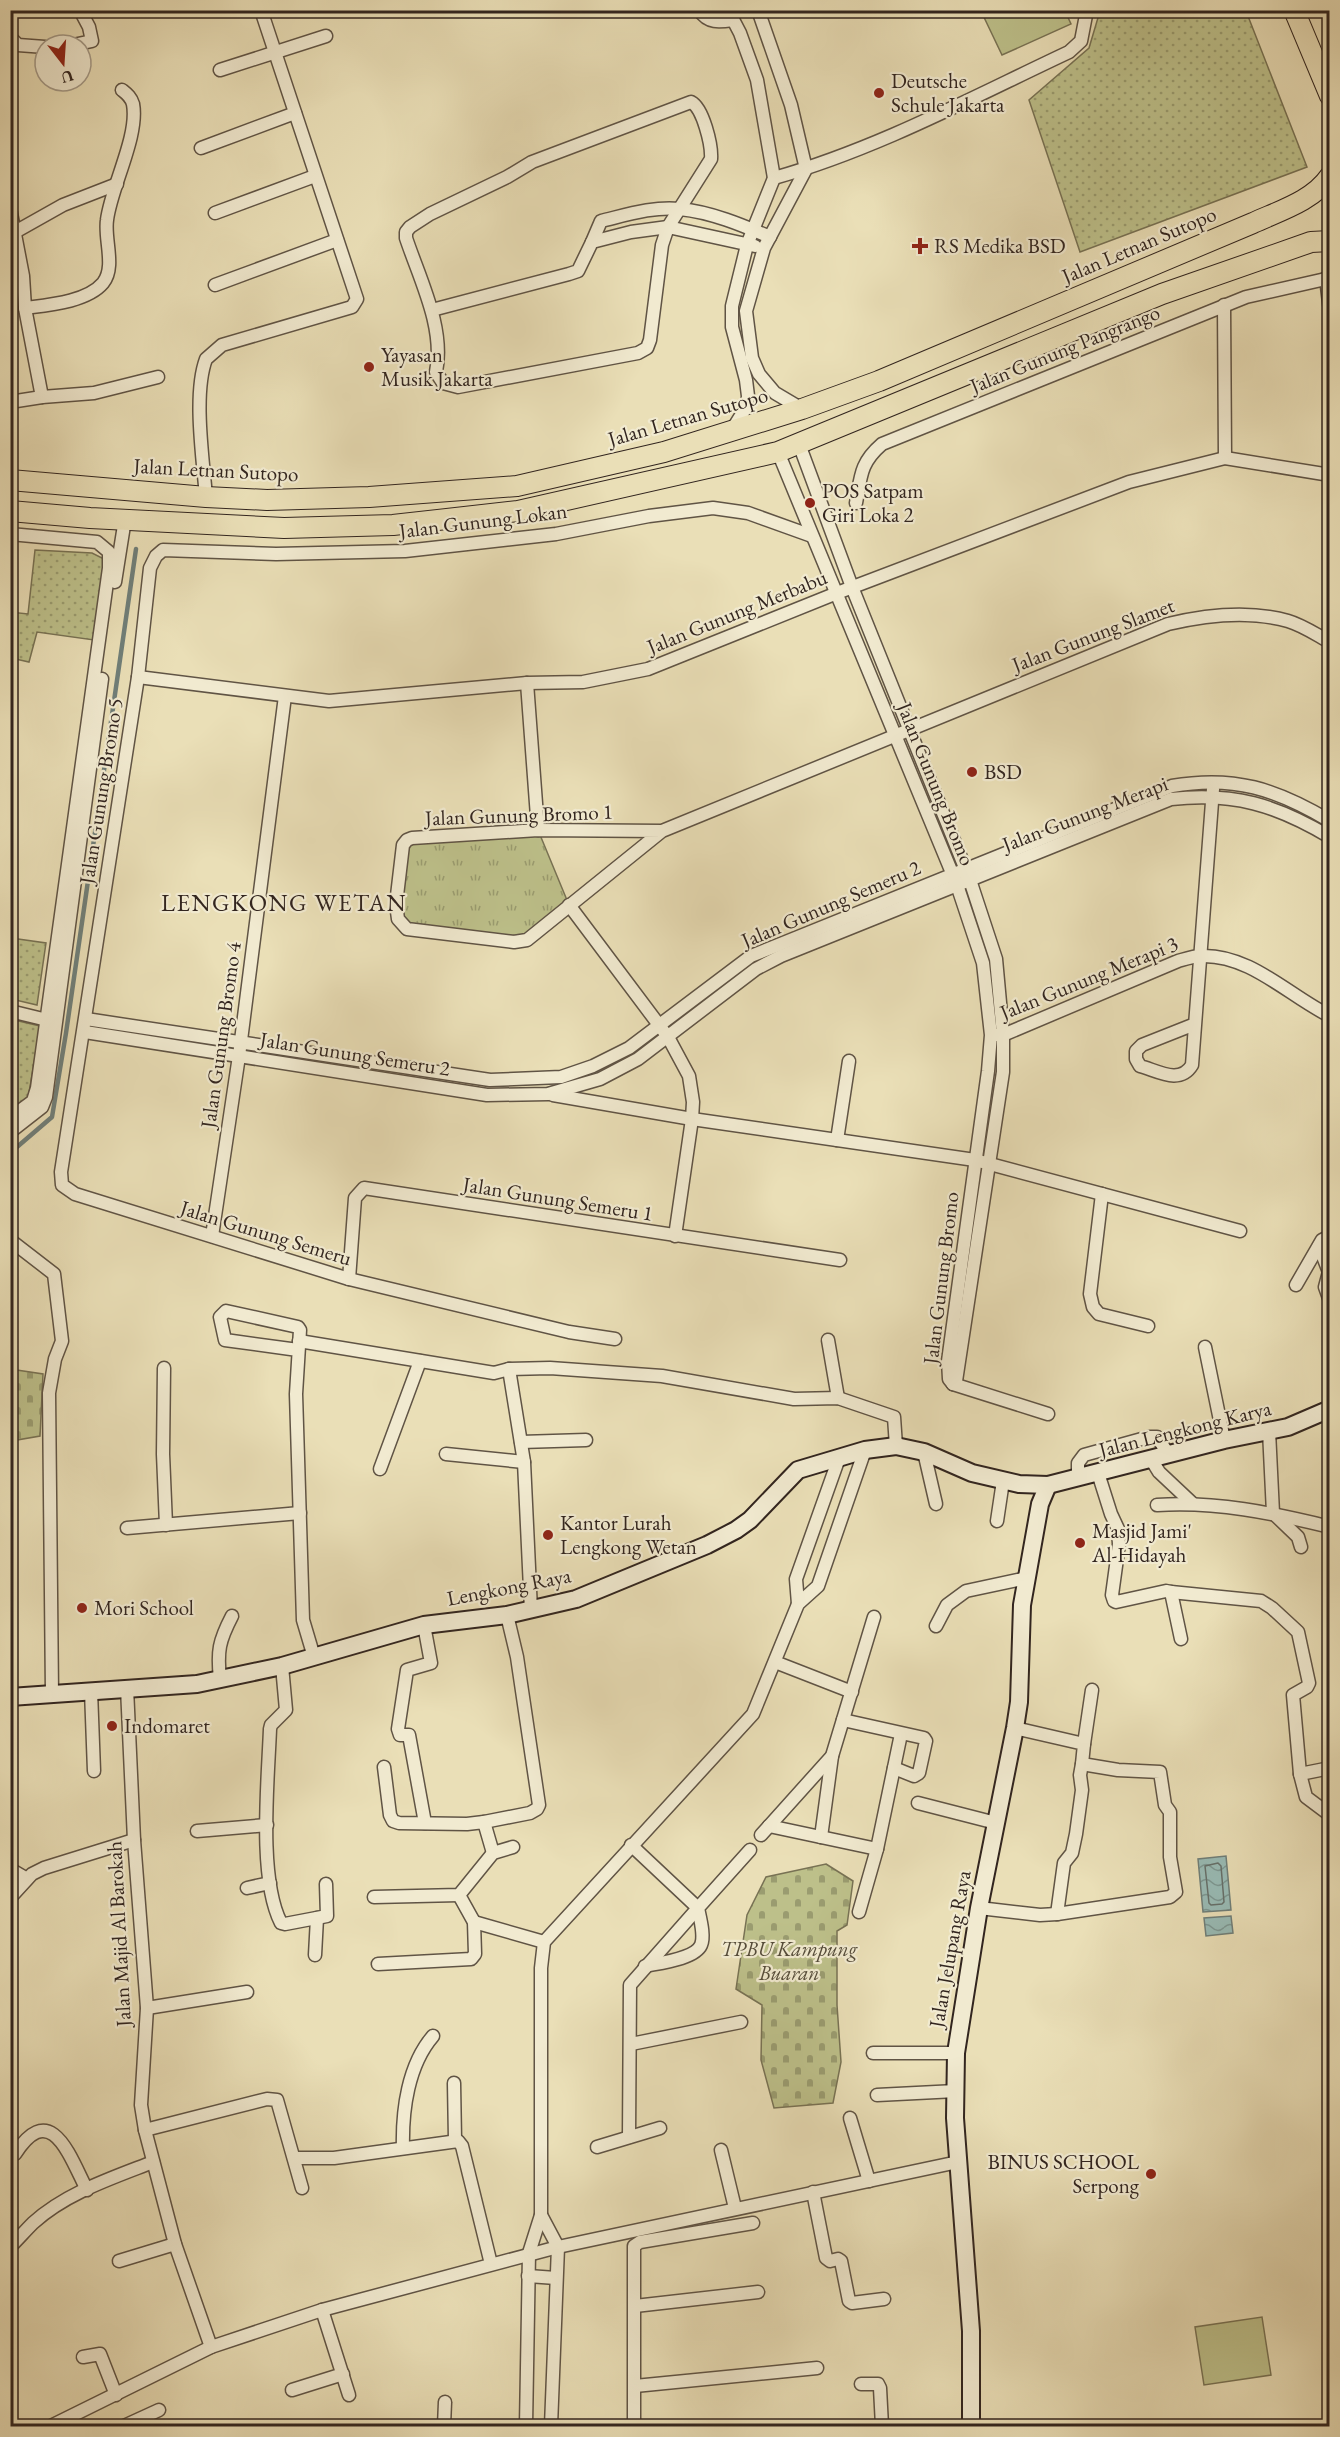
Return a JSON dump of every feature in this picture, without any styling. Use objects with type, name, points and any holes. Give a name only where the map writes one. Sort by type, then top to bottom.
[{"type":"main road","points":[[1294,10],[1329,96]]},
{"type":"main road","name":"Jalan Letnan Sutopo","points":[[10,480],[267,500],[369,497],[517,486],[664,452],[802,409],[879,381],[1253,223],[1310,196],[1322,187],[1329,176]]},
{"type":"main road","points":[[1310,196],[1329,198]]},
{"type":"main road","points":[[10,511],[284,528],[393,525],[518,511],[778,452],[1162,294],[1320,241],[1329,232]]},
{"type":"street","points":[[80,10],[90,33]]},
{"type":"street","points":[[206,497],[201,384],[206,358],[222,345],[356,304],[356,294],[261,10]]},
{"type":"street","points":[[699,10],[703,16],[716,23],[731,15],[757,80],[774,178],[747,245],[732,306],[732,327],[748,396],[747,406],[742,416],[729,433]]},
{"type":"street","points":[[758,10],[791,105],[806,169],[767,243],[746,311],[752,358],[759,374],[775,393],[802,409]]},
{"type":"street","points":[[774,178],[806,169],[908,127],[1069,52],[1081,42],[1087,10]]},
{"type":"street","points":[[220,70],[326,36]]},
{"type":"street","points":[[10,37],[18,45],[33,46]]},
{"type":"street","points":[[25,308],[59,304],[93,292],[108,274],[107,220],[131,130],[133,106],[129,96],[122,90]]},
{"type":"street","points":[[691,102],[699,108],[712,148],[711,159],[668,227],[662,245],[650,340],[647,348],[638,353],[458,387],[443,383],[436,372],[440,355],[432,310],[425,296],[406,238],[406,232],[410,227],[430,214],[507,177],[532,162],[691,102]]},
{"type":"street","points":[[201,148],[296,113]]},
{"type":"street","points":[[215,213],[315,176]]},
{"type":"street","points":[[15,232],[63,205],[117,184]]},
{"type":"street","points":[[10,208],[25,308],[42,397]]},
{"type":"street","points":[[432,310],[578,271],[601,221],[634,212],[679,209],[726,220],[753,230],[767,243]]},
{"type":"street","points":[[592,242],[632,232],[668,227],[747,245],[767,243]]},
{"type":"street","points":[[215,285],[337,240]]},
{"type":"street","points":[[1328,278],[1329,311]]},
{"type":"street","name":"Jalan Gunung Pangrango","points":[[856,503],[862,467],[870,455],[882,444],[1246,297],[1328,278]]},
{"type":"street","points":[[1224,306],[1225,458]]},
{"type":"street","points":[[10,402],[94,393],[158,377]]},
{"type":"street","name":"Jalan Gunung Bromo","points":[[778,452],[955,880],[983,963],[997,1035],[1003,1072],[956,1381],[953,1384],[949,1379],[948,1361],[988,1071],[997,1035],[996,959],[968,874],[852,587],[800,444]]},
{"type":"street","name":"Jalan Gunung Merbabu","points":[[138,676],[329,701],[527,683],[584,682],[648,669],[837,592],[1129,482],[1225,458],[1329,475]]},
{"type":"street","name":"Jalan Gunung Lokan","points":[[156,556],[163,550],[276,554],[405,551],[556,534],[649,516],[713,508],[748,513],[812,537]]},
{"type":"street","points":[[10,1132],[42,1107],[46,1097],[125,519]]},
{"type":"street","points":[[10,534],[97,542],[109,552],[109,568],[47,1020],[33,1101],[10,1119]]},
{"type":"street","name":"Jalan Gunung Bromo 5","points":[[85,1032],[138,676],[150,568],[156,556]]},
{"type":"street","name":"Jalan Gunung Slamet","points":[[895,735],[1168,624],[1203,616],[1242,615],[1288,621],[1329,642]]},
{"type":"street","points":[[527,683],[538,830]]},
{"type":"street","name":"Jalan Gunung Bromo 4","points":[[212,1236],[241,1042],[285,696]]},
{"type":"street","name":"Jalan Gunung Bromo 1","points":[[662,831],[538,830],[407,840],[403,845],[396,904],[398,919],[407,929],[514,942],[527,939],[662,831],[895,735]]},
{"type":"street","name":"Jalan Gunung Merapi","points":[[955,880],[1172,786],[1226,781],[1287,798],[1329,821]]},
{"type":"street","name":"Jalan Gunung Merapi 3","points":[[1195,1024],[1142,1045],[1136,1051],[1140,1066],[1178,1077],[1187,1073],[1192,1065],[1214,797],[1213,782]]},
{"type":"street","name":"Jalan Gunung Merapi","points":[[968,874],[1172,799],[1214,797],[1246,800],[1279,810],[1329,837]]},
{"type":"street","name":"Jalan Gunung Semeru 2","points":[[87,1019],[490,1080],[561,1077],[593,1066],[629,1048],[751,956],[955,880]]},
{"type":"street","name":"Jalan Gunung Semeru 2","points":[[523,1079],[549,1094],[600,1079],[638,1059],[756,969],[955,880]]},
{"type":"street","points":[[569,905],[668,1037],[689,1076],[693,1102],[692,1119],[675,1236]]},
{"type":"street","name":"Jalan Gunung Merapi 3","points":[[997,1035],[1178,961],[1201,956],[1229,961],[1253,969],[1329,1016]]},
{"type":"street","points":[[10,1011],[47,1020]]},
{"type":"street","name":"Jalan Gunung Semeru 2","points":[[85,1032],[487,1095],[549,1094],[692,1119],[975,1160],[1240,1232]]},
{"type":"street","name":"Jalan Gunung Semeru","points":[[85,1032],[61,1172],[62,1185],[75,1194],[349,1279],[569,1332],[615,1339]]},
{"type":"street","points":[[837,1140],[849,1061]]},
{"type":"street","name":"Jalan Gunung Semeru 1","points":[[349,1279],[355,1198],[364,1188],[840,1260]]},
{"type":"street","points":[[1102,1194],[1090,1294],[1093,1307],[1099,1314],[1148,1326]]},
{"type":"street","points":[[1296,1285],[1322,1240],[1329,1236]]},
{"type":"street","points":[[10,1240],[54,1274],[62,1341],[55,1359],[49,1393],[52,1694]]},
{"type":"street","points":[[1319,1246],[1329,1272],[1324,1287],[1329,1301]]},
{"type":"street","points":[[314,1657],[303,1620],[296,1394],[298,1345],[301,1333],[298,1328],[226,1311],[220,1317],[225,1340],[298,1345],[494,1373],[509,1369],[561,1369],[662,1376],[794,1399],[838,1398],[894,1417],[896,1446]]},
{"type":"street","points":[[828,1340],[838,1398]]},
{"type":"street","points":[[1205,1347],[1224,1440]]},
{"type":"street","points":[[380,1469],[420,1361]]},
{"type":"street","points":[[164,1368],[163,1454],[166,1525]]},
{"type":"street","points":[[509,1369],[524,1462],[531,1610]]},
{"type":"street","points":[[953,1384],[1048,1414]]},
{"type":"street","name":"Jalan Lengkong Karya","points":[[1048,1485],[1224,1440],[1288,1427],[1329,1409]]},
{"type":"street","points":[[1269,1431],[1273,1513],[1298,1538],[1301,1547]]},
{"type":"street","points":[[1078,1477],[1078,1463],[1084,1455],[1149,1437],[1157,1437],[1169,1455]]},
{"type":"street","points":[[521,1442],[586,1440]]},
{"type":"street","name":"Lengkong Raya","points":[[10,1697],[196,1683],[220,1679],[282,1666],[424,1625],[507,1615],[584,1596],[707,1545],[736,1530],[750,1520],[798,1470],[865,1450],[896,1446],[924,1452],[972,1473],[1003,1481],[1048,1485]]},
{"type":"street","points":[[798,1604],[818,1586],[865,1450]]},
{"type":"street","points":[[924,1452],[936,1504]]},
{"type":"street","points":[[446,1455],[524,1462]]},
{"type":"street","points":[[526,2427],[528,2276],[530,2253],[541,2215],[541,1968],[543,1942],[753,1714],[798,1604],[796,1578],[839,1458]]},
{"type":"street","points":[[1151,1459],[1159,1472],[1192,1503]]},
{"type":"street","points":[[1098,1473],[1118,1529],[1119,1544],[1112,1595],[1114,1601],[1166,1591],[1261,1601],[1295,1628],[1310,1683],[1293,1695],[1300,1774],[1306,1797],[1329,1815]]},
{"type":"street","points":[[997,1521],[1003,1481]]},
{"type":"street","name":"Jalan Jelupang Raya","points":[[971,2427],[971,2331],[958,2162],[956,2053],[979,1908],[1019,1702],[1022,1605],[1026,1578],[1040,1504],[1048,1485]]},
{"type":"street","points":[[1156,1505],[1192,1503],[1273,1513],[1329,1527]]},
{"type":"street","points":[[127,1528],[300,1514]]},
{"type":"street","points":[[808,1547],[828,1555]]},
{"type":"street","points":[[936,1626],[947,1605],[966,1591],[1026,1578]]},
{"type":"street","points":[[1171,1592],[1181,1639]]},
{"type":"street","points":[[384,1767],[390,1815],[393,1821],[399,1824],[484,1822],[530,1813],[539,1805],[517,1657],[507,1615]]},
{"type":"street","points":[[220,1679],[217,1652],[222,1635],[232,1616]]},
{"type":"street","points":[[821,1837],[832,1756],[874,1617]]},
{"type":"street","points":[[424,1625],[431,1663],[406,1670],[398,1730],[400,1735],[409,1735],[425,1823]]},
{"type":"street","points":[[775,1662],[852,1692]]},
{"type":"street","points":[[282,1666],[286,1710],[273,1722],[270,1729],[266,1852],[270,1883],[281,1923],[324,1917],[328,1913],[326,1884]]},
{"type":"street","name":"Jalan Majid Al Barokah","points":[[127,1688],[134,1840],[147,2008],[141,2105],[145,2130],[175,2244],[212,2347]]},
{"type":"street","points":[[1057,1914],[1064,1863],[1072,1853],[1076,1834],[1082,1790],[1080,1775],[1092,1690]]},
{"type":"street","points":[[91,1691],[94,1771]]},
{"type":"street","points":[[843,1719],[901,1734],[921,1736],[926,1741],[920,1773],[914,1776],[894,1768]]},
{"type":"street","points":[[1015,1728],[1084,1744]]},
{"type":"street","points":[[859,1912],[878,1849],[901,1734]]},
{"type":"street","points":[[832,1756],[765,1831],[821,1837],[878,1849]]},
{"type":"street","points":[[979,1908],[1040,1915],[1057,1914],[1170,1897],[1176,1892],[1170,1857],[1170,1812],[1165,1805],[1161,1774],[1158,1771],[1118,1770],[1082,1764]]},
{"type":"street","points":[[1300,1774],[1329,1768]]},
{"type":"street","points":[[918,1803],[996,1823]]},
{"type":"street","points":[[484,1822],[494,1853]]},
{"type":"street","points":[[197,1831],[267,1825]]},
{"type":"street","points":[[10,1898],[27,1880],[44,1868],[134,1840]]},
{"type":"street","points":[[374,1897],[459,1895],[494,1853],[513,1847]]},
{"type":"street","points":[[628,1848],[697,1910],[702,1943],[698,1951],[687,1957],[645,1966]]},
{"type":"street","points":[[629,2137],[630,1985],[750,1850]]},
{"type":"street","points":[[10,1869],[27,1880]]},
{"type":"street","points":[[247,1888],[270,1883]]},
{"type":"street","points":[[378,1964],[471,1959],[475,1954],[474,1922],[459,1895]]},
{"type":"street","points":[[315,1955],[317,1918]]},
{"type":"street","points":[[474,1922],[543,1942]]},
{"type":"street","points":[[147,2008],[247,1992]]},
{"type":"street","points":[[631,2043],[741,2022]]},
{"type":"street","points":[[404,2148],[402,2121],[415,2063],[421,2049],[433,2036]]},
{"type":"street","points":[[873,2053],[956,2053]]},
{"type":"street","points":[[454,2083],[455,2140]]},
{"type":"street","points":[[877,2095],[956,2091]]},
{"type":"street","points":[[145,2130],[274,2099],[280,2105],[302,2188]]},
{"type":"street","points":[[850,2118],[869,2181]]},
{"type":"street","points":[[597,2147],[660,2128]]},
{"type":"street","points":[[15,2154],[30,2135],[38,2131],[47,2130],[55,2134],[67,2150],[87,2190]]},
{"type":"street","points":[[294,2157],[334,2158],[455,2140],[462,2146],[491,2264]]},
{"type":"street","points":[[721,2150],[735,2208]]},
{"type":"street","points":[[10,2247],[33,2223],[87,2190],[153,2162]]},
{"type":"street","points":[[51,2427],[212,2347],[322,2310],[530,2253],[958,2162]]},
{"type":"street","points":[[813,2192],[826,2258],[830,2261],[838,2259],[842,2263],[849,2301],[852,2303],[884,2299]]},
{"type":"street","points":[[541,2215],[558,2247],[551,2427]]},
{"type":"street","points":[[634,2427],[636,2386],[633,2249],[637,2244],[753,2223]]},
{"type":"street","points":[[119,2261],[175,2244]]},
{"type":"street","points":[[528,2276],[556,2278]]},
{"type":"street","points":[[635,2306],[758,2292]]},
{"type":"street","points":[[322,2310],[349,2395]]},
{"type":"street","points":[[83,2356],[95,2353],[103,2358],[116,2395]]},
{"type":"street","points":[[636,2386],[818,2368]]},
{"type":"street","points":[[292,2390],[342,2374]]},
{"type":"street","points":[[861,2384],[878,2384],[880,2388],[882,2427]]},
{"type":"street","points":[[444,2427],[445,2402]]},
{"type":"street","points":[[124,2427],[159,2410]]},
{"type":"green space","points":[[981,11],[1065,11],[1071,24],[1002,55]]},
{"type":"green space","points":[[1100,11],[1246,11],[1307,167],[1080,252],[1029,100],[1089,48]]},
{"type":"green space","points":[[35,550],[92,553],[104,559],[94,640],[37,632],[29,662],[11,658],[10,612],[28,614]]},
{"type":"green space","points":[[538,830],[569,905],[527,940],[407,929],[398,919],[407,840]]},
{"type":"green space","points":[[11,938],[46,943],[37,1005],[11,999]]},
{"type":"green space","points":[[10,1019],[40,1026],[28,1099],[11,1108]]},
{"type":"green space","points":[[10,1369],[43,1374],[40,1436],[11,1441]]},
{"type":"green space","name":"TPBU Kampung Buaran","points":[[826,1864],[853,1881],[847,1925],[837,1931],[837,2005],[841,2062],[833,2103],[774,2108],[761,2060],[762,2005],[736,1989],[747,1915],[766,1877]]},
{"type":"green space","points":[[1262,2317],[1271,2375],[1204,2385],[1195,2327]]},
{"type":"water","points":[[1226,1856],[1231,1910],[1203,1912],[1198,1859]]},
{"type":"water","points":[[1231,1916],[1233,1933],[1206,1936],[1204,1918]]},
{"type":"waterway","points":[[10,1153],[52,1117],[136,549]]},
{"type":"place","name":"Deutsche Schule Jakarta","points":[[879,93]]},
{"type":"place","name":"RS Medika BSD","points":[[920,246]]},
{"type":"place","name":"Yayasan Musik Jakarta","points":[[369,367]]},
{"type":"place","name":"POS Satpam Giri Loka 2","points":[[810,503]]},
{"type":"place","name":"BSD","points":[[972,772]]},
{"type":"place","name":"Kantor Lurah Lengkong Wetan","points":[[548,1535]]},
{"type":"place","name":"Masjid Jami' Al-Hidayah","points":[[1080,1543]]},
{"type":"place","name":"Mori School","points":[[82,1608]]},
{"type":"place","name":"Indomaret","points":[[112,1726]]},
{"type":"place","name":"BINUS SCHOOL Serpong","points":[[1151,2174]]},
{"type":"district","name":"LENGKONG WETAN","points":[[284,903]]}]
